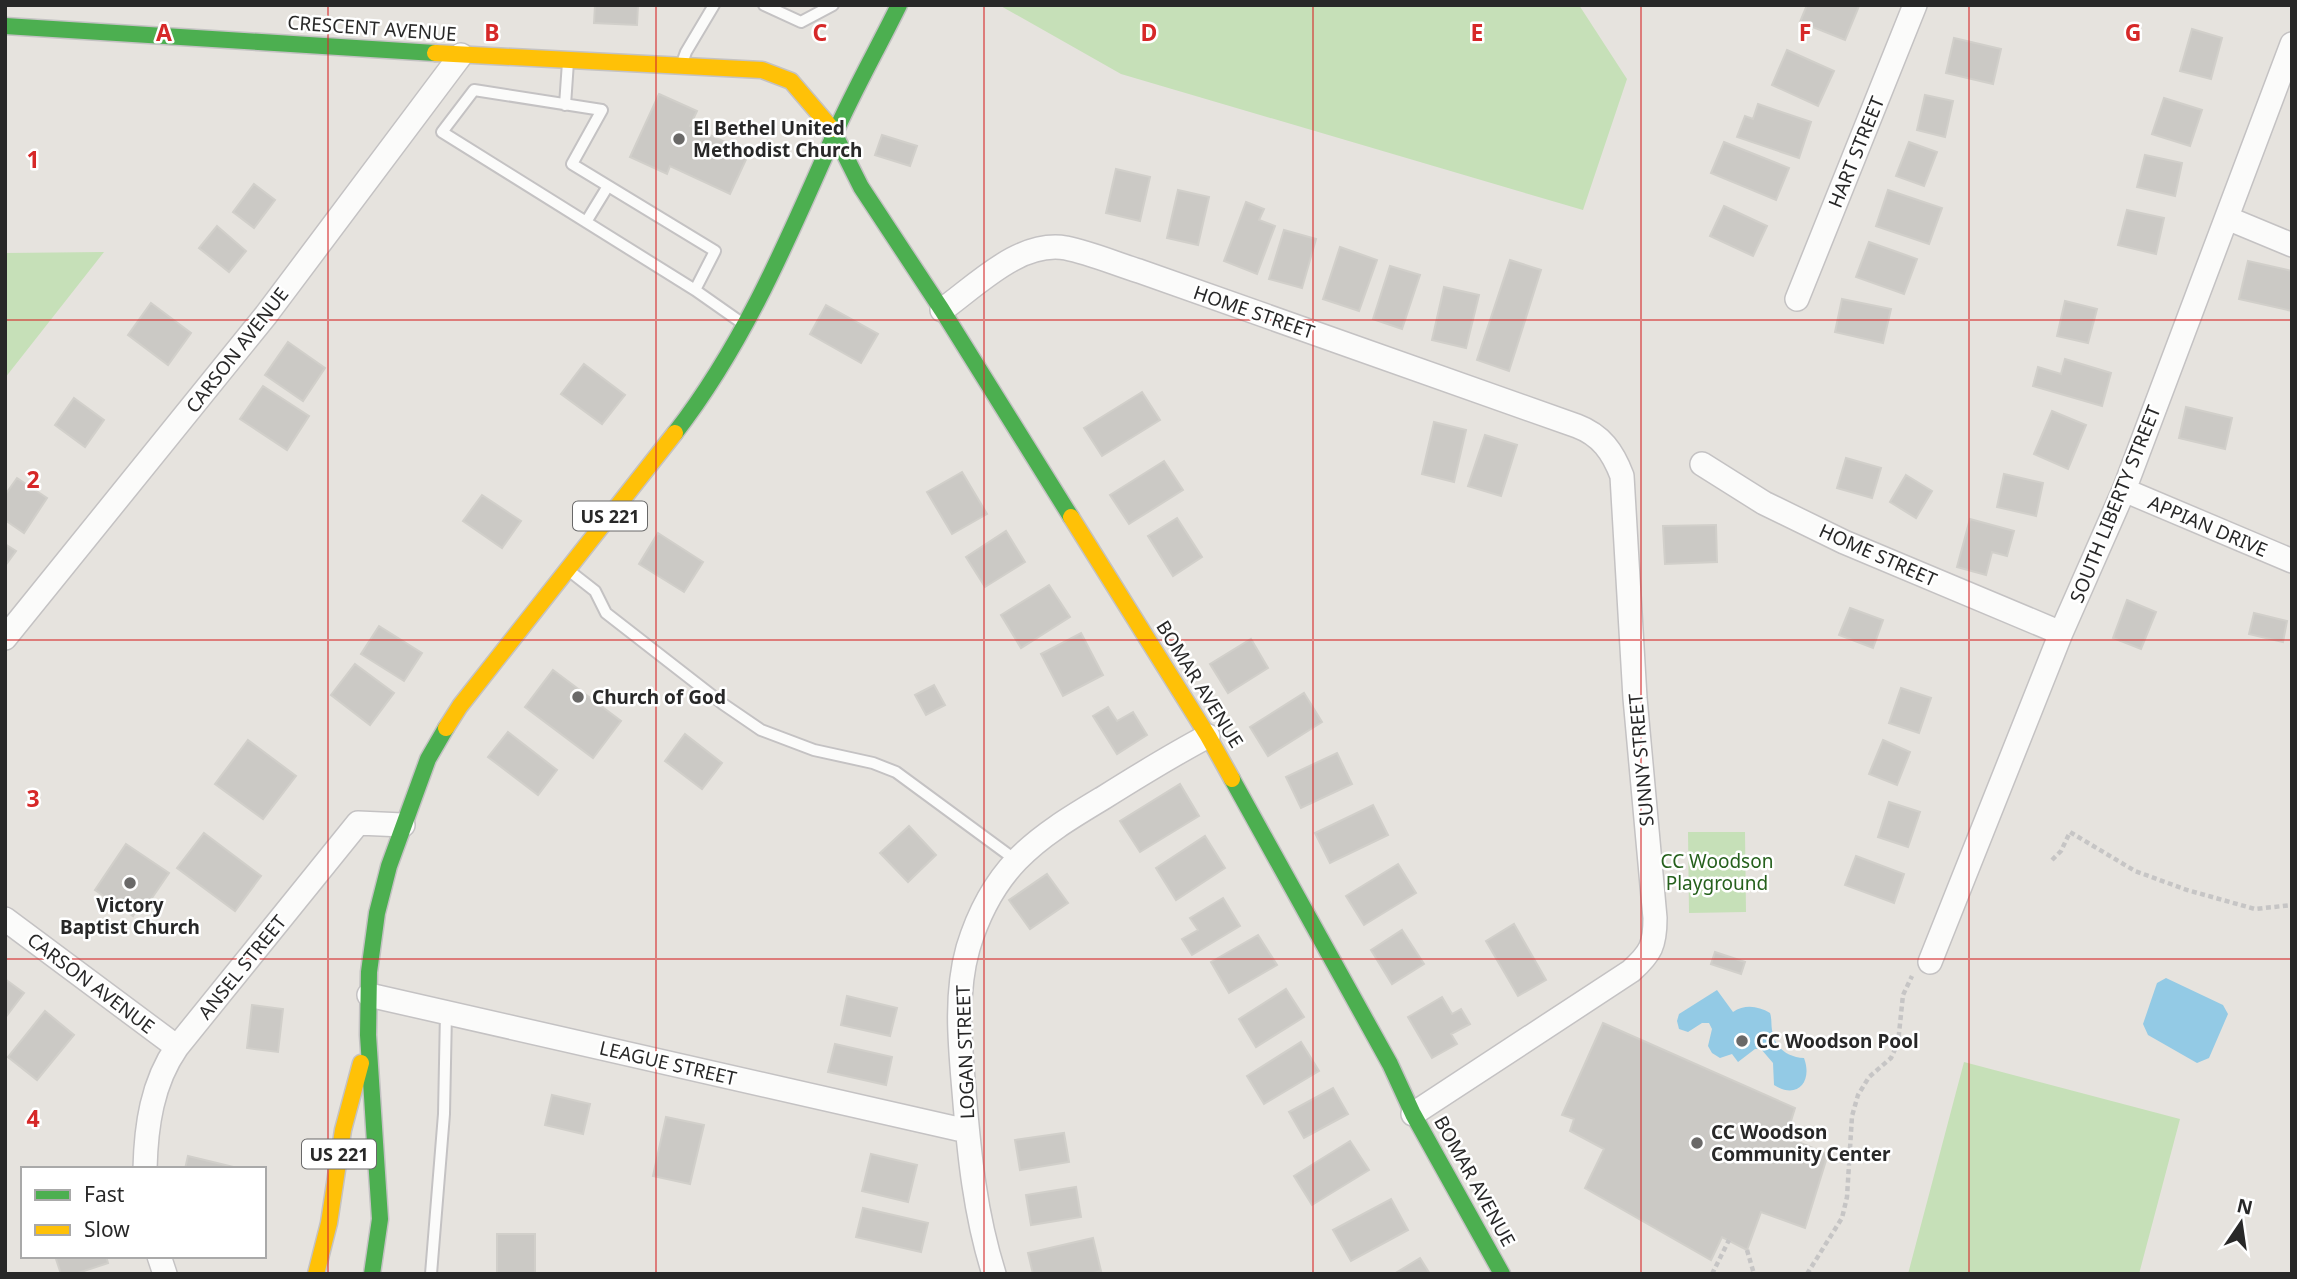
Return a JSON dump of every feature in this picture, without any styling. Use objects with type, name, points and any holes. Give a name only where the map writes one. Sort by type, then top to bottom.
[{"type":"street","name":"US 221","points":[[372,1274],[380,1219],[368,1035],[369,972],[377,913],[389,866],[428,759],[460,706],[679,427],[745,325],[817,178],[835,133],[899,5]]},
{"type":"street","name":"HART STREET","points":[[1797,299],[1915,5]]},
{"type":"street","name":"CRESCENT AVENUE","points":[[5,26],[461,55],[762,70],[791,81],[835,133]]},
{"type":"street","name":"SOUTH LIBERTY STREET","points":[[1930,962],[2061,633],[2124,490],[2292,44]]},
{"type":"street","name":"CARSON AVENUE","points":[[5,638],[265,315],[461,55]]},
{"type":"street","name":"BOMAR AVENUE","points":[[835,133],[861,187],[942,310],[1208,736],[1390,1064],[1413,1114],[1502,1274]]},
{"type":"street","points":[[2227,218],[2292,246]]},
{"type":"street","name":"HOME STREET","points":[[942,310],[1020,254],[1040,248],[1067,248],[1577,426]]},
{"type":"street","name":"SUNNY STREET","points":[[1413,1114],[1632,971],[1646,958],[1655,941],[1635,698],[1622,475],[1616,459],[1604,442],[1577,426]]},
{"type":"street","name":"HOME STREET","points":[[1702,464],[1764,503],[1844,542],[2061,633]]},
{"type":"street","name":"APPIAN DRIVE","points":[[2124,490],[2292,561]]},
{"type":"street","name":"LOGAN STREET","points":[[995,1274],[978,1214],[967,1131],[961,1054],[960,1002],[963,976],[979,917],[995,887],[1017,861],[1042,838],[1165,759],[1208,736]]},
{"type":"street","name":"ANSEL STREET","points":[[145,1167],[145,1142],[155,1090],[164,1067],[177,1047],[358,822],[403,825]]},
{"type":"street","name":"CARSON AVENUE","points":[[5,919],[177,1047]]},
{"type":"street","name":"LEAGUE STREET","points":[[369,995],[967,1131]]},
{"type":"street","name":"US 221","points":[[316,1274],[330,1223],[343,1130],[368,1035]]},
{"type":"lane","points":[[681,65],[714,5]]},
{"type":"lane","points":[[764,5],[801,22],[833,5]]},
{"type":"lane","points":[[565,105],[568,60]]},
{"type":"lane","points":[[695,290],[715,251],[572,164],[602,110],[474,90],[442,132],[695,290],[745,325]]},
{"type":"lane","points":[[586,222],[608,186]]},
{"type":"lane","points":[[568,571],[595,591],[606,613],[723,704],[761,730],[814,750],[873,763],[896,772],[1017,861]]},
{"type":"lane","points":[[431,1274],[444,1114],[446,1012]]},
{"type":"path","points":[[2052,860],[2061,851],[2070,832],[2135,871],[2187,890],[2255,909],[2292,905]]},
{"type":"path","points":[[1807,1274],[1842,1218],[1847,1197],[1852,1116],[1858,1096],[1869,1077],[1891,1058],[1898,1043],[1903,995],[1918,961],[1930,962]]},
{"type":"path","points":[[1712,1274],[1729,1240]]},
{"type":"path","points":[[1747,1250],[1754,1274]]},
{"type":"green space","points":[[999,5],[1579,5],[1627,79],[1583,210],[1121,74]]},
{"type":"green space","points":[[104,252],[5,378],[5,253]]},
{"type":"green space","name":"CC Woodson Playground","points":[[1688,832],[1745,832],[1746,912],[1689,913]]},
{"type":"green space","points":[[1964,1062],[2180,1119],[2139,1274],[1908,1274]]},
{"type":"water","points":[[2166,978],[2223,1005],[2228,1014],[2209,1058],[2197,1063],[2148,1035],[2143,1024],[2157,983]]},
{"type":"water","name":"CC Woodson Pool","points":[[1717,990],[1733,1012],[1752,1007],[1770,1013],[1775,1041],[1787,1053],[1804,1058],[1806,1074],[1801,1086],[1790,1090],[1774,1085],[1773,1063],[1761,1049],[1755,1049],[1738,1062],[1732,1054],[1720,1058],[1712,1053],[1708,1046],[1712,1029],[1709,1023],[1702,1023],[1688,1032],[1679,1029],[1679,1014]]},
{"type":"building","points":[[595,5],[638,5],[637,25],[594,23]]},
{"type":"building","points":[[1807,5],[1859,6],[1845,40],[1800,22]]},
{"type":"building","points":[[2192,29],[2222,38],[2211,79],[2180,71]]},
{"type":"building","points":[[1954,38],[2001,49],[1993,84],[1946,73]]},
{"type":"building","points":[[1787,50],[1834,71],[1818,106],[1772,85]]},
{"type":"building","name":"El Bethel United Methodist Church","points":[[659,94],[697,111],[690,126],[749,153],[730,194],[670,166],[667,174],[630,157]]},
{"type":"building","points":[[1925,95],[1953,101],[1945,137],[1917,130]]},
{"type":"building","points":[[2164,98],[2202,110],[2190,146],[2152,134]]},
{"type":"building","points":[[1758,104],[1811,122],[1799,158],[1737,137],[1745,116],[1753,119]]},
{"type":"building","points":[[882,135],[917,146],[910,166],[875,155]]},
{"type":"building","points":[[1724,142],[1789,168],[1776,200],[1711,173]]},
{"type":"building","points":[[1909,142],[1937,152],[1924,186],[1896,176]]},
{"type":"building","points":[[2145,155],[2182,163],[2175,196],[2137,187]]},
{"type":"building","points":[[1116,169],[1150,177],[1140,221],[1106,213]]},
{"type":"building","points":[[254,184],[275,200],[254,228],[233,212]]},
{"type":"building","points":[[1178,190],[1209,197],[1198,245],[1167,238]]},
{"type":"building","points":[[1888,190],[1942,208],[1929,244],[1876,226]]},
{"type":"building","points":[[1246,202],[1264,209],[1259,220],[1275,226],[1257,274],[1224,261]]},
{"type":"building","points":[[1724,206],[1767,226],[1753,256],[1710,236]]},
{"type":"building","points":[[2127,210],[2164,218],[2156,254],[2118,245]]},
{"type":"building","points":[[217,226],[246,251],[229,272],[199,248]]},
{"type":"building","points":[[1284,230],[1316,239],[1302,288],[1269,279]]},
{"type":"building","points":[[1869,242],[1917,259],[1904,294],[1856,277]]},
{"type":"building","points":[[1340,247],[1377,260],[1359,311],[1323,299]]},
{"type":"building","points":[[1510,260],[1541,270],[1509,371],[1477,360]]},
{"type":"building","points":[[2248,261],[2292,271],[2292,311],[2239,299]]},
{"type":"building","points":[[1390,266],[1420,275],[1402,329],[1373,319]]},
{"type":"building","points":[[1444,287],[1479,295],[1466,348],[1432,340]]},
{"type":"building","points":[[1842,299],[1891,309],[1883,343],[1835,332]]},
{"type":"building","points":[[2065,301],[2097,309],[2088,343],[2057,336]]},
{"type":"building","points":[[151,303],[191,333],[168,365],[128,335]]},
{"type":"building","points":[[826,305],[878,334],[861,363],[810,334]]},
{"type":"building","points":[[288,342],[325,368],[303,401],[265,375]]},
{"type":"building","points":[[2065,359],[2111,373],[2102,406],[2033,386],[2038,367],[2061,374]]},
{"type":"building","points":[[584,364],[625,395],[602,424],[561,394]]},
{"type":"building","points":[[263,386],[309,416],[287,450],[240,419]]},
{"type":"building","points":[[1142,392],[1160,420],[1102,456],[1084,428]]},
{"type":"building","points":[[74,398],[104,420],[85,447],[55,425]]},
{"type":"building","points":[[2186,407],[2232,418],[2225,449],[2179,438]]},
{"type":"building","points":[[2052,411],[2086,425],[2068,469],[2034,454]]},
{"type":"building","points":[[1434,422],[1466,430],[1454,482],[1422,474]]},
{"type":"building","points":[[1485,435],[1517,445],[1501,496],[1468,486]]},
{"type":"building","points":[[1846,458],[1881,468],[1872,498],[1837,488]]},
{"type":"building","points":[[1164,461],[1183,490],[1129,524],[1110,495]]},
{"type":"building","points":[[962,472],[987,514],[952,534],[927,492]]},
{"type":"building","points":[[2004,474],[2043,483],[2036,516],[1997,507]]},
{"type":"building","points":[[1906,475],[1932,491],[1916,518],[1890,502]]},
{"type":"building","points":[[17,478],[47,498],[24,533],[5,520],[5,495]]},
{"type":"building","points":[[482,495],[521,521],[502,548],[463,521]]},
{"type":"building","points":[[1177,518],[1202,557],[1173,576],[1148,536]]},
{"type":"building","points":[[1970,519],[2014,531],[2007,556],[1992,552],[1986,575],[1957,567]]},
{"type":"building","points":[[1716,525],[1717,562],[1665,564],[1663,526]]},
{"type":"building","points":[[1006,531],[1025,562],[985,587],[966,557]]},
{"type":"building","points":[[658,533],[703,562],[684,592],[639,564]]},
{"type":"building","points":[[5,544],[16,551],[5,566]]},
{"type":"building","points":[[1049,585],[1070,617],[1021,648],[1001,615]]},
{"type":"building","points":[[2127,600],[2156,612],[2141,649],[2113,638]]},
{"type":"building","points":[[1850,608],[1883,620],[1873,648],[1839,635]]},
{"type":"building","points":[[2254,613],[2287,621],[2283,642],[2249,634]]},
{"type":"building","points":[[379,626],[422,653],[404,681],[361,654]]},
{"type":"building","points":[[1081,633],[1103,675],[1063,696],[1041,654]]},
{"type":"building","points":[[1251,639],[1268,668],[1228,693],[1210,664]]},
{"type":"building","points":[[355,664],[394,693],[370,725],[331,695]]},
{"type":"building","points":[[553,670],[621,721],[593,758],[525,707]]},
{"type":"building","points":[[934,685],[945,705],[926,715],[915,695]]},
{"type":"building","points":[[1901,688],[1931,698],[1919,733],[1889,723]]},
{"type":"building","points":[[1304,693],[1322,722],[1268,756],[1250,727]]},
{"type":"building","points":[[1108,707],[1117,721],[1133,712],[1147,735],[1117,754],[1093,716]]},
{"type":"building","points":[[508,732],[557,770],[538,795],[488,757]]},
{"type":"building","points":[[685,734],[722,763],[702,789],[665,761]]},
{"type":"building","points":[[248,740],[296,776],[263,819],[215,784]]},
{"type":"building","points":[[1883,740],[1910,752],[1897,785],[1869,774]]},
{"type":"building","points":[[1337,753],[1352,784],[1301,808],[1286,777]]},
{"type":"building","points":[[1180,784],[1199,816],[1140,852],[1120,821]]},
{"type":"building","points":[[1889,802],[1920,812],[1908,847],[1878,837]]},
{"type":"building","points":[[1373,805],[1388,835],[1330,863],[1315,833]]},
{"type":"building","points":[[909,826],[936,855],[908,882],[880,853]]},
{"type":"building","points":[[204,833],[261,876],[235,911],[177,868]]},
{"type":"building","points":[[1205,836],[1225,868],[1176,900],[1156,868]]},
{"type":"building","points":[[126,844],[169,873],[145,908],[140,904],[133,916],[95,890]]},
{"type":"building","points":[[1856,856],[1904,874],[1894,903],[1845,885]]},
{"type":"building","points":[[1398,864],[1416,893],[1364,925],[1346,896]]},
{"type":"building","points":[[1047,874],[1068,903],[1030,929],[1009,900]]},
{"type":"building","points":[[1223,898],[1240,926],[1192,955],[1182,939],[1198,930],[1190,918]]},
{"type":"building","points":[[1514,924],[1546,980],[1518,996],[1486,941]]},
{"type":"building","points":[[1402,930],[1424,964],[1392,984],[1371,950]]},
{"type":"building","points":[[1258,935],[1277,965],[1229,993],[1211,962]]},
{"type":"building","points":[[1715,952],[1745,962],[1741,974],[1711,964]]},
{"type":"building","points":[[5,979],[24,993],[5,1018]]},
{"type":"building","points":[[1286,989],[1304,1017],[1256,1047],[1239,1019]]},
{"type":"building","points":[[847,996],[897,1008],[890,1036],[841,1025]]},
{"type":"building","points":[[1442,997],[1452,1014],[1461,1009],[1470,1024],[1451,1034],[1457,1044],[1432,1058],[1408,1017]]},
{"type":"building","points":[[252,1005],[283,1009],[278,1052],[247,1048]]},
{"type":"building","points":[[45,1011],[74,1035],[37,1080],[8,1057]]},
{"type":"building","name":"CC Woodson Community Center","points":[[1603,1023],[1795,1108],[1786,1137],[1828,1154],[1805,1228],[1761,1212],[1747,1250],[1722,1237],[1711,1260],[1585,1188],[1604,1149],[1570,1131],[1574,1119],[1562,1115]]},
{"type":"building","points":[[1301,1042],[1319,1071],[1264,1104],[1247,1076]]},
{"type":"building","points":[[835,1044],[892,1057],[886,1085],[828,1072]]},
{"type":"building","points":[[1333,1088],[1348,1114],[1304,1138],[1289,1112]]},
{"type":"building","points":[[552,1095],[590,1104],[583,1134],[545,1125]]},
{"type":"building","points":[[666,1117],[704,1125],[690,1184],[653,1176]]},
{"type":"building","points":[[1064,1133],[1069,1162],[1020,1170],[1015,1140]]},
{"type":"building","points":[[1350,1141],[1369,1170],[1312,1205],[1294,1176]]},
{"type":"building","points":[[871,1154],[917,1165],[908,1202],[862,1191]]},
{"type":"building","points":[[188,1156],[234,1167],[185,1167]]},
{"type":"building","points":[[1076,1187],[1081,1217],[1031,1225],[1026,1195]]},
{"type":"building","points":[[1391,1199],[1408,1230],[1351,1261],[1333,1230]]},
{"type":"building","points":[[863,1208],[928,1223],[921,1252],[856,1237]]},
{"type":"building","points":[[497,1234],[535,1234],[535,1273],[497,1273]]},
{"type":"building","points":[[1093,1238],[1101,1271],[1090,1274],[1033,1274],[1028,1253]]},
{"type":"building","points":[[56,1258],[107,1258],[108,1263],[75,1274],[61,1274]]},
{"type":"building","points":[[1420,1258],[1430,1274],[1394,1274]]},
{"type":"traffic: fast","points":[[675,433],[723,363],[764,288],[842,117],[899,5]]},
{"type":"traffic: fast","points":[[5,26],[435,53]]},
{"type":"traffic: fast","points":[[832,129],[861,187],[942,310],[1071,517]]},
{"type":"traffic: fast","points":[[372,1274],[380,1219],[368,1035],[369,972],[377,913],[389,866],[428,759],[446,728]]},
{"type":"traffic: fast","points":[[1232,779],[1390,1064],[1413,1114],[1502,1274]]},
{"type":"traffic: slow","points":[[435,53],[762,70],[791,81],[832,129]]},
{"type":"traffic: slow","points":[[446,728],[460,706],[675,433]]},
{"type":"traffic: slow","points":[[1071,517],[1232,779]]},
{"type":"traffic: slow","points":[[316,1274],[329,1223],[343,1130],[361,1063]]},
{"type":"place","name":"El Bethel United Methodist Church","points":[[679,139]]},
{"type":"place","name":"Church of God","points":[[578,697]]},
{"type":"place","name":"Victory Baptist Church","points":[[130,883]]},
{"type":"place","name":"CC Woodson Pool","points":[[1742,1041]]},
{"type":"place","name":"CC Woodson Community Center","points":[[1697,1143]]}]
